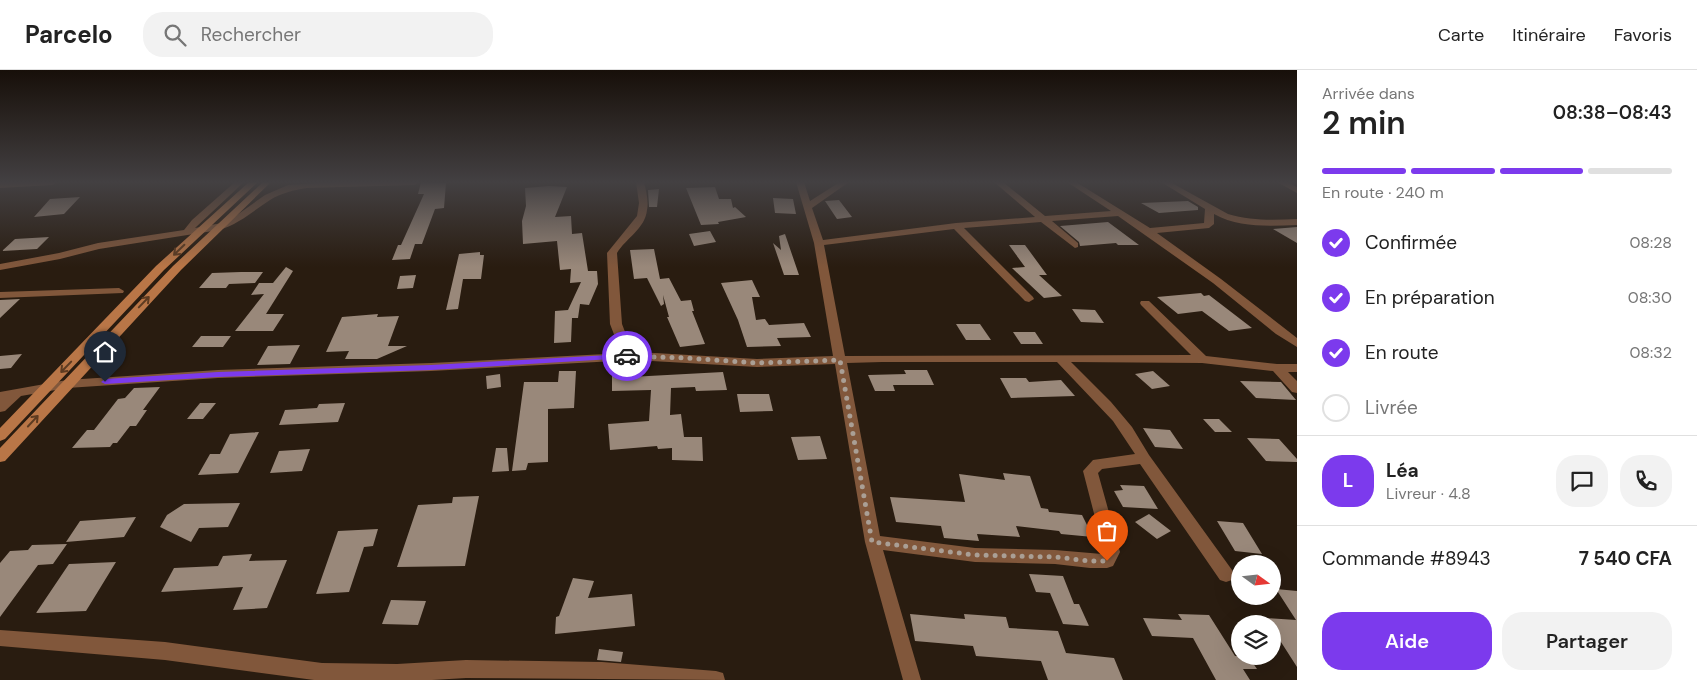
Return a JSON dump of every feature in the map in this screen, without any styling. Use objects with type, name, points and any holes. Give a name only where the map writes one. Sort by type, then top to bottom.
[{"type":"main road","points":[[0,436],[153,275],[222,210]]},
{"type":"main road","points":[[0,457],[67,384],[216,228],[235,210]]},
{"type":"street","points":[[187,232],[208,210]]},
{"type":"street","points":[[0,267],[60,256],[98,246],[216,228],[230,224],[249,210]]},
{"type":"street","points":[[634,356],[621,337],[616,324],[612,253],[615,246],[642,216],[643,210]]},
{"type":"street","points":[[810,210],[819,243],[872,542],[912,680]]},
{"type":"street","points":[[1033,210],[1074,245]]},
{"type":"street","points":[[1117,210],[1217,281],[1280,332],[1297,343]]},
{"type":"street","points":[[1148,231],[1206,226],[1209,224],[1210,210]]},
{"type":"street","points":[[1214,210],[1224,216],[1250,222],[1297,222]]},
{"type":"street","points":[[819,243],[956,226],[1121,213]]},
{"type":"street","points":[[956,226],[1029,298]]},
{"type":"street","points":[[0,295],[120,291]]},
{"type":"street","points":[[1145,304],[1202,359]]},
{"type":"street","points":[[0,396],[67,384],[218,374],[431,367],[634,356],[757,363],[882,358],[1202,359],[1277,368],[1297,368]]},
{"type":"street","points":[[1061,359],[1117,418],[1138,444],[1144,458],[1226,575]]},
{"type":"street","points":[[1277,368],[1297,389]]},
{"type":"street","points":[[0,408],[17,393]]},
{"type":"street","points":[[872,542],[975,555],[1055,557],[1107,561],[1112,552],[1090,471],[1098,464],[1144,458]]},
{"type":"street","points":[[0,638],[165,651],[322,672],[397,673],[466,669],[716,680]]},
{"type":"building","points":[[40,210],[67,210],[64,214],[34,217]]},
{"type":"building","points":[[417,210],[434,210],[422,244],[415,244],[410,259],[392,260],[398,245],[401,245]]},
{"type":"building","points":[[525,210],[558,210],[555,217],[571,216],[572,234],[582,233],[588,271],[597,271],[598,284],[589,305],[580,304],[578,318],[572,318],[571,342],[554,343],[555,311],[568,310],[581,282],[570,283],[571,269],[560,270],[557,241],[523,244],[522,221]]},
{"type":"building","points":[[695,210],[739,210],[746,217],[718,222],[719,224],[701,225]]},
{"type":"building","points":[[775,210],[795,210],[796,214],[775,213]]},
{"type":"building","points":[[831,210],[847,210],[852,217],[837,219]]},
{"type":"building","points":[[1154,210],[1192,210],[1159,213]]},
{"type":"building","points":[[1108,222],[1139,245],[1118,245],[1116,243],[1080,246],[1079,242],[1060,226]]},
{"type":"building","points":[[1297,227],[1297,243],[1273,229]]},
{"type":"building","points":[[710,231],[716,242],[694,246],[689,234]]},
{"type":"building","points":[[785,234],[799,275],[784,275],[773,243],[781,250],[779,236]]},
{"type":"building","points":[[49,237],[37,249],[2,251],[15,239]]},
{"type":"building","points":[[1009,245],[1025,245],[1047,275],[1039,275],[1062,296],[1044,298],[1012,268],[1025,267]]},
{"type":"building","points":[[654,249],[660,279],[669,278],[681,301],[691,300],[694,311],[692,311],[705,344],[680,347],[667,317],[669,317],[663,295],[664,304],[661,306],[647,278],[634,279],[630,250]]},
{"type":"building","points":[[480,252],[480,255],[484,255],[481,279],[463,279],[458,309],[446,310],[459,254]]},
{"type":"building","points":[[286,267],[293,271],[266,314],[284,314],[273,331],[235,331],[264,294],[251,295],[259,283],[273,283]]},
{"type":"building","points":[[263,272],[255,283],[229,284],[226,288],[199,288],[212,273]]},
{"type":"building","points":[[416,275],[413,288],[397,289],[400,276]]},
{"type":"building","points":[[752,280],[760,297],[752,297],[756,320],[765,319],[769,325],[804,323],[811,337],[777,338],[781,346],[747,347],[738,320],[721,283]]},
{"type":"building","points":[[1201,293],[1204,296],[1209,295],[1252,328],[1229,331],[1202,311],[1178,314],[1157,297]]},
{"type":"building","points":[[20,299],[0,318],[0,300]]},
{"type":"building","points":[[1072,309],[1095,310],[1104,323],[1081,322]]},
{"type":"building","points":[[378,314],[377,317],[399,316],[388,346],[407,346],[377,359],[345,359],[349,351],[326,352],[342,317]]},
{"type":"building","points":[[956,324],[980,324],[991,340],[966,340]]},
{"type":"building","points":[[1013,332],[1035,332],[1043,344],[1021,344]]},
{"type":"building","points":[[201,336],[231,336],[223,347],[192,347]]},
{"type":"building","points":[[300,345],[290,364],[257,365],[268,346]]},
{"type":"building","points":[[22,354],[11,368],[0,369],[0,356]]},
{"type":"building","points":[[904,370],[927,370],[934,385],[893,385],[895,391],[875,391],[868,375],[906,374]]},
{"type":"building","points":[[559,371],[576,371],[574,408],[548,409],[548,462],[528,463],[526,470],[512,471],[524,382],[558,382]]},
{"type":"building","points":[[612,371],[630,371],[630,377],[723,372],[727,390],[696,391],[695,387],[671,388],[670,415],[681,414],[684,437],[702,437],[703,461],[672,460],[672,448],[658,449],[657,446],[610,450],[608,424],[649,421],[651,390],[612,391]]},
{"type":"building","points":[[1153,371],[1170,386],[1152,389],[1135,374]]},
{"type":"building","points":[[500,374],[501,387],[487,389],[486,376]]},
{"type":"building","points":[[1000,378],[1026,378],[1029,382],[1061,380],[1075,396],[1011,398]]},
{"type":"building","points":[[1240,381],[1281,382],[1296,400],[1256,398]]},
{"type":"building","points":[[160,387],[143,410],[147,410],[136,426],[130,426],[117,443],[113,443],[110,447],[72,448],[87,430],[94,430],[118,399],[125,398],[134,388]]},
{"type":"building","points":[[737,394],[769,394],[773,411],[740,412]]},
{"type":"building","points":[[200,403],[216,403],[203,419],[187,419]]},
{"type":"building","points":[[345,403],[338,422],[279,425],[285,410],[317,408],[319,404]]},
{"type":"building","points":[[1203,419],[1219,419],[1232,432],[1215,432]]},
{"type":"building","points":[[1143,428],[1170,430],[1183,449],[1155,447]]},
{"type":"building","points":[[259,432],[238,473],[198,475],[210,454],[220,454],[230,434]]},
{"type":"building","points":[[820,436],[827,459],[798,460],[791,437]]},
{"type":"building","points":[[1247,438],[1279,439],[1297,459],[1297,462],[1266,461]]},
{"type":"building","points":[[496,448],[507,448],[509,471],[492,472]]},
{"type":"building","points":[[310,449],[302,471],[270,473],[279,451]]},
{"type":"building","points":[[1003,473],[1030,476],[1041,508],[1048,509],[1049,512],[1082,515],[1093,537],[1061,534],[1059,531],[1016,526],[1020,537],[977,534],[979,541],[944,538],[941,526],[896,522],[890,497],[965,502],[959,474],[1005,480]]},
{"type":"building","points":[[1120,485],[1144,486],[1158,509],[1123,507],[1114,491],[1123,490]]},
{"type":"building","points":[[479,496],[465,566],[397,567],[418,505],[452,503],[453,497]]},
{"type":"building","points":[[240,503],[228,527],[199,528],[191,542],[160,527],[167,515],[184,504]]},
{"type":"building","points":[[1149,514],[1171,531],[1157,539],[1135,522]]},
{"type":"building","points":[[136,517],[124,537],[66,542],[80,521]]},
{"type":"building","points":[[1217,521],[1243,523],[1262,554],[1235,551]]},
{"type":"building","points":[[378,529],[373,546],[364,547],[349,592],[316,594],[338,531]]},
{"type":"building","points":[[67,544],[53,564],[38,565],[0,617],[0,563],[10,551],[28,550],[32,545]]},
{"type":"building","points":[[252,554],[249,561],[287,560],[267,608],[233,610],[243,587],[161,592],[174,568],[218,566],[223,556]]},
{"type":"building","points":[[116,562],[86,611],[36,613],[69,564]]},
{"type":"building","points":[[1029,574],[1063,576],[1074,604],[1079,604],[1089,626],[1063,624],[1050,593],[1036,592]]},
{"type":"building","points":[[573,578],[594,581],[588,598],[632,594],[635,626],[555,634],[556,617],[559,616]]},
{"type":"building","points":[[1281,589],[1297,591],[1297,667],[1281,642],[1281,619],[1296,620],[1281,597]]},
{"type":"building","points":[[391,600],[426,601],[418,625],[382,624]]},
{"type":"building","points":[[910,614],[965,619],[964,614],[1006,617],[1009,628],[1058,631],[1066,653],[1114,658],[1123,680],[1048,680],[1041,661],[976,656],[973,646],[915,641]]},
{"type":"building","points":[[1178,614],[1209,615],[1231,650],[1231,665],[1254,665],[1257,669],[1243,669],[1250,680],[1216,680],[1193,638],[1152,636],[1143,618],[1182,620]]},
{"type":"building","points":[[599,649],[623,652],[621,662],[597,660]]},
{"type":"way so far","points":[[627,356],[757,363],[840,360],[872,542],[975,555],[1055,557],[1107,561]]},
{"type":"route","points":[[105,382],[218,374],[431,367],[510,361],[627,356]]}]
